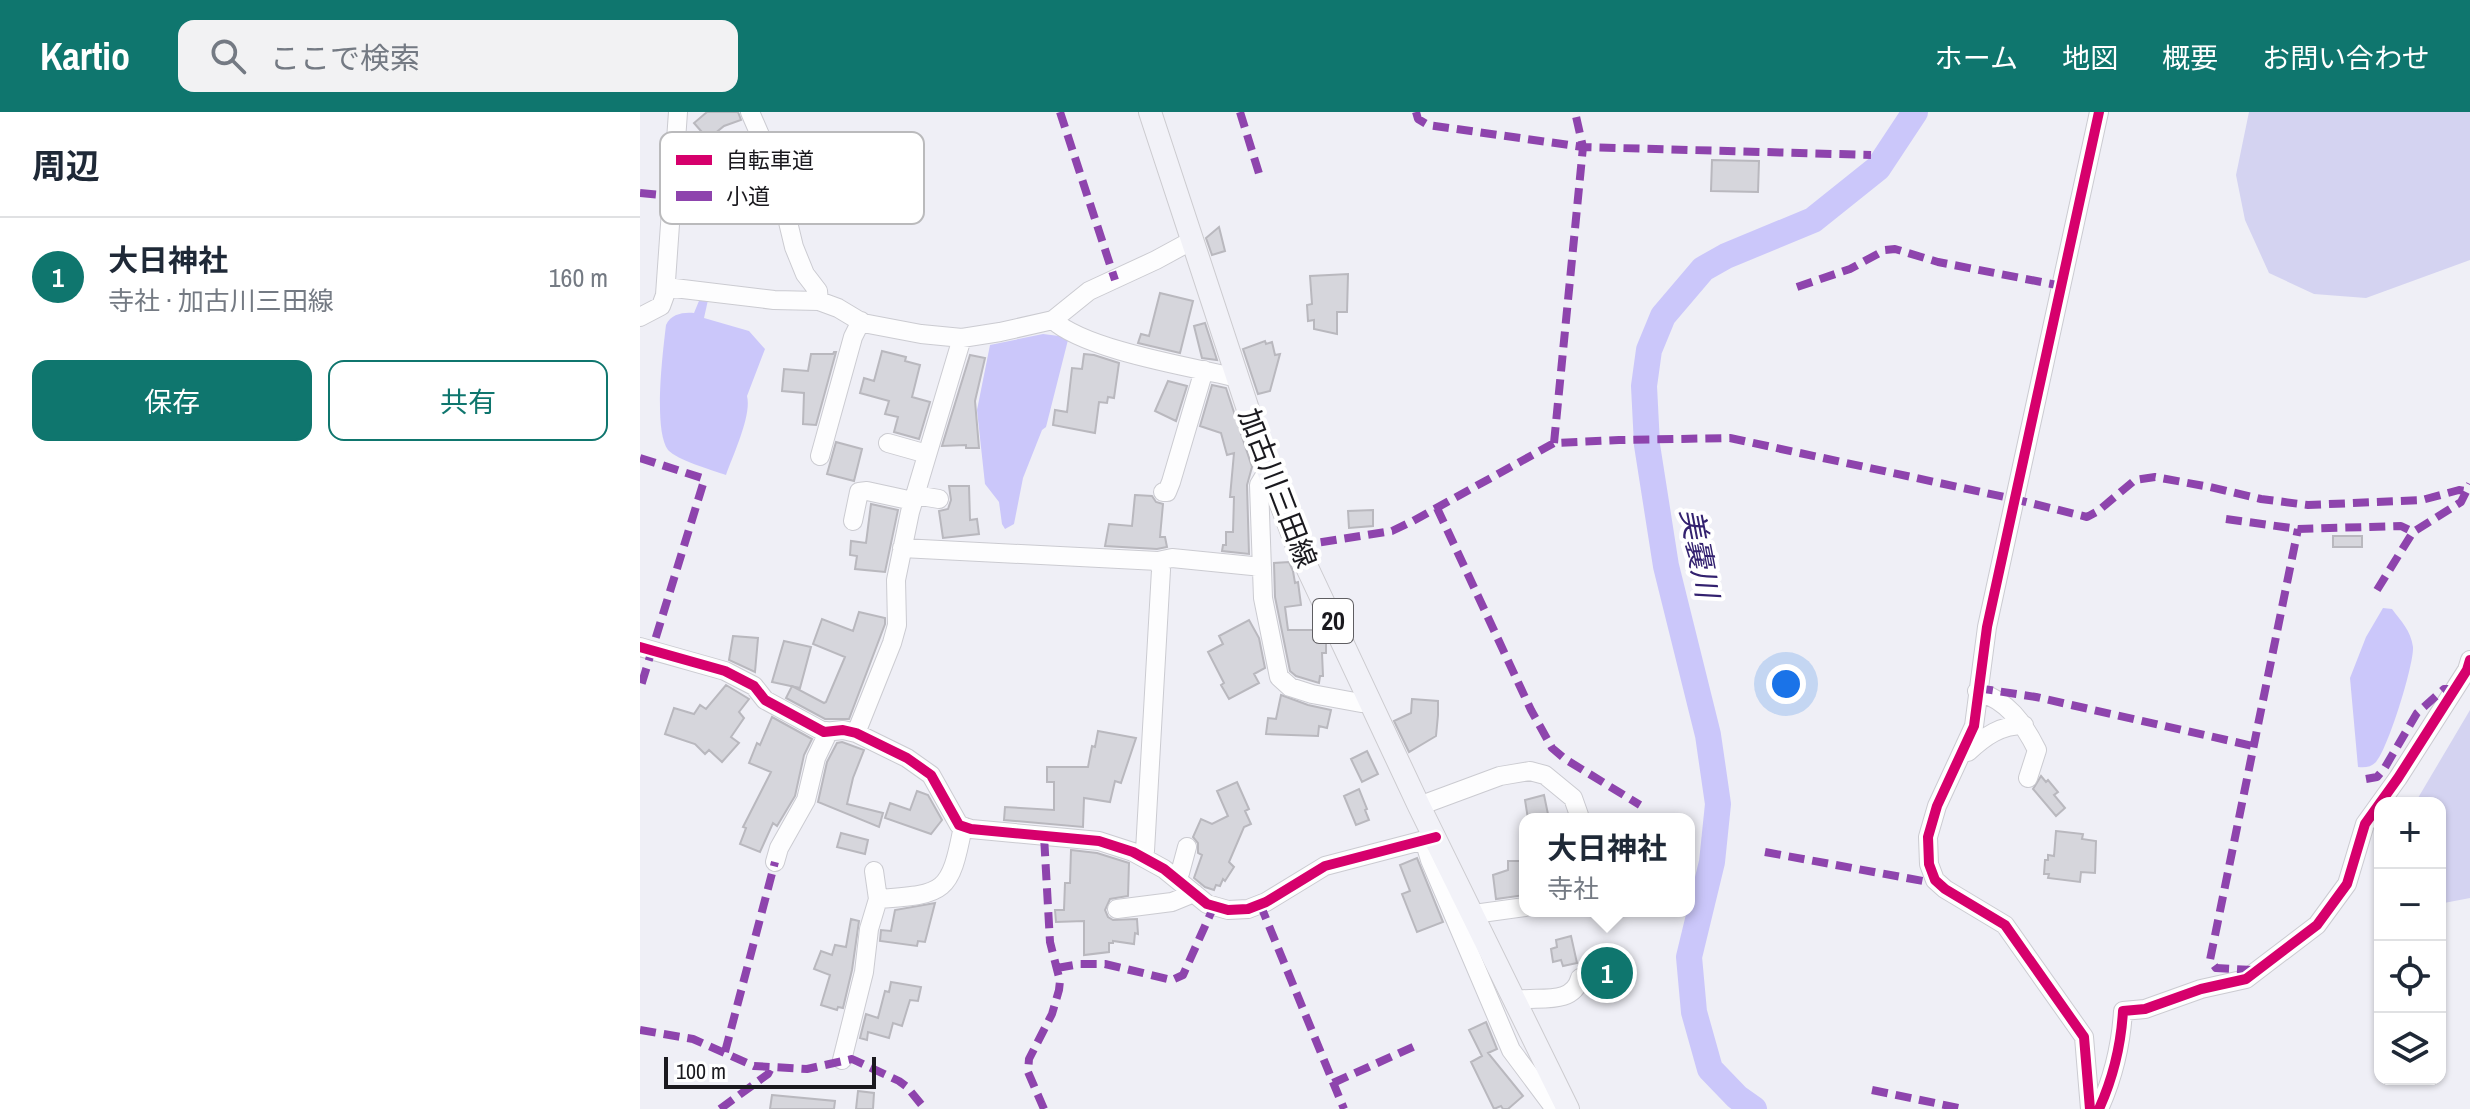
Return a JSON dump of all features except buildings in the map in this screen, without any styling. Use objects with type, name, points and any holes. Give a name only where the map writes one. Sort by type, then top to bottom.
[{"type":"main road","name":"加古川三田線","points":[[1150,112],[1268,470],[1297,546],[1419,806],[1430,838],[1474,914],[1567,1106]]},
{"type":"street","points":[[677,132],[678,112]]},
{"type":"street","points":[[750,112],[759,132]]},
{"type":"street","points":[[2090,1109],[2084,1037],[2005,925],[1945,889],[1933,875],[1929,864],[1928,837],[1937,806],[1974,726],[1993,599],[2099,112]]},
{"type":"street","points":[[640,317],[661,306],[666,287],[670,224]]},
{"type":"street","points":[[788,224],[794,247],[805,274],[818,291],[819,301]]},
{"type":"street","points":[[666,287],[774,300],[819,301],[861,321],[921,334],[962,338],[1053,320],[1089,291],[1191,241]]},
{"type":"street","points":[[1053,320],[1063,329],[1121,350],[1229,376],[1236,375]]},
{"type":"street","points":[[820,456],[853,337],[861,321]]},
{"type":"street","points":[[856,733],[897,625],[896,580],[902,548],[962,338]]},
{"type":"street","points":[[1163,492],[1167,492],[1171,482],[1204,370]]},
{"type":"street","points":[[888,443],[927,454]]},
{"type":"street","points":[[1268,470],[1259,485],[1263,598],[1279,677],[1290,687],[1312,694],[1371,702]]},
{"type":"street","points":[[853,521],[859,492],[939,499]]},
{"type":"street","points":[[902,548],[1158,561],[1172,558],[1262,567]]},
{"type":"street","points":[[1141,856],[1145,851],[1161,570],[1158,561]]},
{"type":"street","points":[[640,647],[725,671],[754,686],[765,700],[826,731],[856,733],[907,758],[931,775],[959,825],[971,829],[1099,841],[1141,856],[1164,869],[1207,904],[1228,910],[1248,909],[1266,902],[1325,866],[1430,838],[1430,860],[1511,1050],[1552,1105],[1567,1106]]},
{"type":"street","points":[[2099,1109],[2121,1039],[2123,1011],[2145,1009],[2201,989],[2246,979],[2317,925],[2347,884],[2365,824],[2467,670],[2470,660]]},
{"type":"street","points":[[1977,691],[2009,709],[2024,725],[2037,750],[2028,778]]},
{"type":"street","points":[[1962,750],[1968,752],[1994,731],[2010,725],[2024,725]]},
{"type":"street","points":[[775,862],[779,848],[806,800],[826,731]]},
{"type":"street","points":[[1419,806],[1500,776],[1530,771],[1545,775],[1573,798],[1578,813]]},
{"type":"street","points":[[878,899],[925,896],[938,890],[950,875],[963,826]]},
{"type":"street","points":[[1175,878],[1180,873],[1187,847]]},
{"type":"street","points":[[842,1060],[878,899],[874,871]]},
{"type":"street","points":[[1117,909],[1172,902],[1194,893]]},
{"type":"street","points":[[1474,914],[1519,908]]},
{"type":"street","points":[[1516,1000],[1570,995],[1578,987],[1580,978]]},
{"type":"shaded area","points":[[2249,112],[2470,112],[2470,260],[2366,298],[2314,294],[2269,273],[2245,220],[2236,175]]},
{"type":"shaded area","points":[[701,296],[708,300],[704,318],[749,331],[765,349],[747,396],[747,414],[726,475],[673,454],[663,440],[661,426],[660,390],[666,325],[678,314],[694,313]]},
{"type":"shaded area","points":[[1060,333],[1069,336],[1046,427],[1042,430],[1023,478],[1014,524],[1005,529],[999,502],[985,484],[977,410],[990,345],[1043,334],[1059,336]]},
{"type":"shaded area","points":[[2383,608],[2392,609],[2405,626],[2412,641],[2412,657],[2399,706],[2381,754],[2372,765],[2358,767],[2350,678],[2366,637]]},
{"type":"shaded area","points":[[2470,710],[2470,898],[2446,903],[2446,797],[2419,797]]},
{"type":"waterway","name":"美嚢川","points":[[1754,1109],[1737,1097],[1710,1069],[1694,1012],[1689,957],[1712,862],[1718,804],[1708,735],[1666,566],[1647,445],[1644,386],[1649,350],[1663,316],[1703,269],[1726,256],[1813,220],[1878,168],[1915,112]]},
{"type":"marked path","points":[[1060,112],[1115,280]]},
{"type":"marked path","points":[[1240,112],[1261,180]]},
{"type":"marked path","points":[[1416,112],[1418,119],[1428,125],[1583,147],[1871,155]]},
{"type":"marked path","points":[[1554,443],[1583,147],[1575,112]]},
{"type":"marked path","points":[[640,193],[660,195]]},
{"type":"marked path","points":[[1797,287],[1850,269],[1885,250],[1895,249],[1938,262],[2062,286]]},
{"type":"marked path","points":[[1297,546],[1392,531],[1554,443],[1730,438],[2087,517],[2135,480],[2155,477],[2261,499],[2308,505],[2422,500],[2466,491]]},
{"type":"marked path","points":[[640,458],[702,478],[703,484],[640,689]]},
{"type":"marked path","points":[[2377,590],[2413,532],[2461,502],[2470,484]]},
{"type":"marked path","points":[[1437,508],[1531,710],[1552,748],[1640,805]]},
{"type":"marked path","points":[[2226,519],[2298,529],[2401,526],[2413,532]]},
{"type":"marked path","points":[[2253,970],[2216,968],[2210,960],[2298,529]]},
{"type":"marked path","points":[[1977,688],[2036,697],[2253,746]]},
{"type":"marked path","points":[[2366,779],[2377,777],[2384,769],[2417,713],[2444,689],[2451,689]]},
{"type":"marked path","points":[[1044,836],[1050,942],[1060,981],[1052,1014],[1029,1059],[1028,1072],[1044,1109]]},
{"type":"marked path","points":[[1765,852],[1923,881],[1935,880]]},
{"type":"marked path","points":[[725,1052],[775,862]]},
{"type":"marked path","points":[[1260,904],[1344,1109]]},
{"type":"marked path","points":[[1057,968],[1105,964],[1172,980],[1183,975],[1214,906]]},
{"type":"marked path","points":[[640,1030],[693,1039],[754,1066],[807,1069],[852,1059],[899,1081],[925,1109]]},
{"type":"marked path","points":[[1333,1083],[1415,1046]]},
{"type":"marked path","points":[[720,1109],[768,1074],[771,1068]]},
{"type":"marked path","points":[[1872,1090],[1964,1109]]},
{"type":"cycle path","points":[[2090,1109],[2084,1037],[2005,925],[1935,880],[1929,864],[1928,837],[1937,806],[1974,726],[1987,627],[2099,112]]},
{"type":"cycle path","points":[[640,647],[725,671],[754,686],[765,700],[824,732],[843,730],[856,733],[907,758],[931,775],[959,825],[971,829],[1099,841],[1133,852],[1164,869],[1207,904],[1228,910],[1248,909],[1266,902],[1325,866],[1436,837]]},
{"type":"cycle path","points":[[2099,1109],[2116,1061],[2123,1011],[2145,1009],[2201,989],[2246,979],[2317,925],[2347,884],[2365,824],[2398,778],[2467,670],[2470,660]]},
{"type":"place","name":"大日神社","points":[[1607,973]]}]
